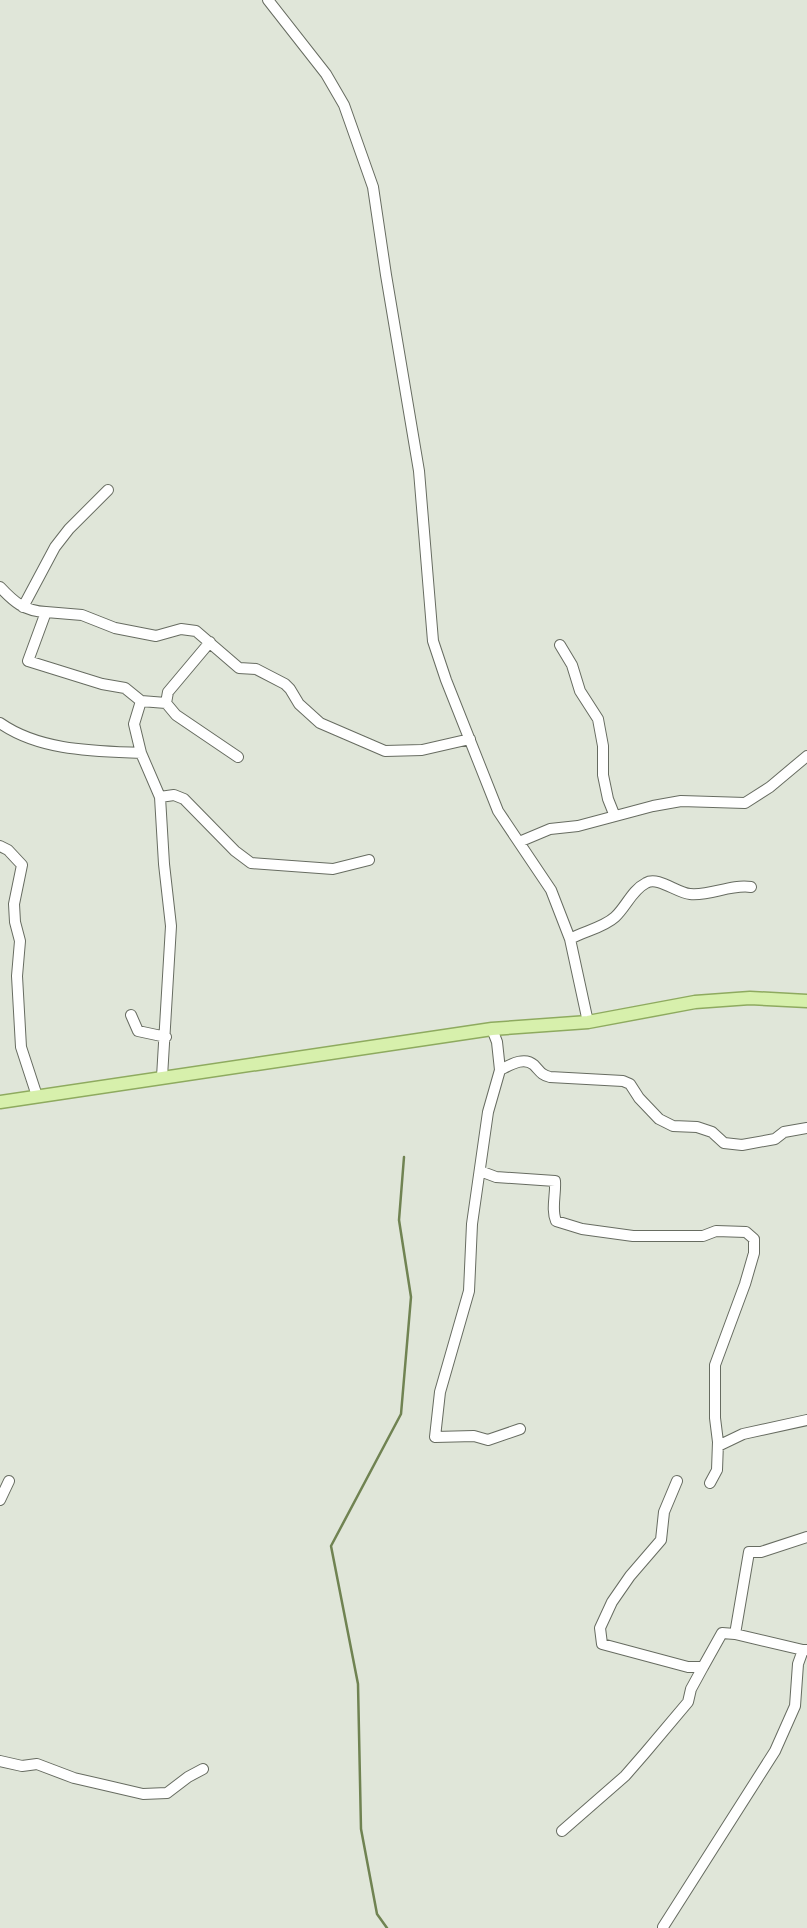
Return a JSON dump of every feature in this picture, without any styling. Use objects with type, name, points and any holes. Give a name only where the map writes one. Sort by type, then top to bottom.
[{"type":"main road","points":[[0,1102],[492,1030],[588,1022],[695,1002],[750,998],[807,1001]]},
{"type":"street","points":[[268,0],[326,74],[344,105],[373,186],[419,471],[434,641],[446,680],[498,811],[551,890],[570,939],[588,1022]]},
{"type":"street","points":[[23,607],[55,546],[69,529],[108,490]]},
{"type":"street","points":[[0,587],[16,604],[30,611],[82,615],[116,628],[156,636],[188,629],[196,632],[210,642],[238,668],[256,669],[290,688],[299,704],[320,723],[385,751],[422,750],[470,739]]},
{"type":"street","points":[[46,612],[28,661],[102,684],[125,688],[141,701],[166,703],[176,715],[238,757]]},
{"type":"street","points":[[166,703],[168,692],[210,642]]},
{"type":"street","points":[[560,645],[572,665],[580,691],[598,719],[603,746],[603,775],[608,799],[614,814]]},
{"type":"street","points":[[141,701],[134,724],[141,753],[160,797],[164,864],[171,926],[166,1037],[162,1077]]},
{"type":"street","points":[[0,723],[11,730],[34,738],[78,750],[141,753]]},
{"type":"street","points":[[520,842],[550,830],[578,826],[614,814],[681,801],[745,803],[770,788],[807,756]]},
{"type":"street","points":[[160,797],[174,795],[184,799],[235,850],[251,863],[333,869],[369,860]]},
{"type":"street","points":[[0,846],[8,850],[22,865],[14,904],[15,922],[20,941],[17,976],[21,1047],[37,1096]]},
{"type":"street","points":[[570,939],[587,930],[603,925],[614,918],[640,887],[648,882],[656,882],[688,894],[718,892],[740,886],[750,887]]},
{"type":"street","points":[[131,1015],[138,1031],[166,1037]]},
{"type":"street","points":[[492,1030],[497,1042],[500,1070],[488,1112],[472,1224],[469,1292],[440,1392],[435,1437],[474,1436],[488,1440],[520,1429]]},
{"type":"street","points":[[500,1070],[522,1061],[531,1063],[541,1074],[550,1077],[623,1081],[630,1084],[639,1098],[660,1119],[673,1126],[697,1127],[712,1132],[724,1143],[742,1145],[775,1140],[784,1132],[807,1128]]},
{"type":"street","points":[[480,1171],[496,1178],[555,1181],[556,1196],[553,1212],[556,1221],[582,1230],[633,1236],[703,1236],[716,1231],[746,1232],[754,1240],[754,1254],[745,1284],[716,1365],[714,1418],[718,1446],[717,1470],[710,1483]]},
{"type":"street","points":[[718,1446],[744,1434],[807,1420]]},
{"type":"street","points":[[0,1500],[9,1480]]},
{"type":"street","points":[[677,1481],[664,1512],[662,1540],[630,1576],[612,1602],[600,1628],[602,1644],[688,1667],[703,1667]]},
{"type":"street","points":[[735,1634],[749,1552],[761,1552],[807,1536]]},
{"type":"street","points":[[562,1831],[624,1776],[688,1702],[691,1689],[722,1633],[735,1634],[805,1650],[798,1664],[795,1706],[775,1751],[663,1927]]},
{"type":"street","points":[[0,1761],[22,1766],[36,1764],[74,1778],[143,1794],[167,1793],[188,1777],[203,1769]]},
{"type":"waterway","points":[[387,1928],[377,1914],[361,1829],[358,1684],[331,1546],[401,1414],[411,1297],[399,1220],[404,1157]]}]
